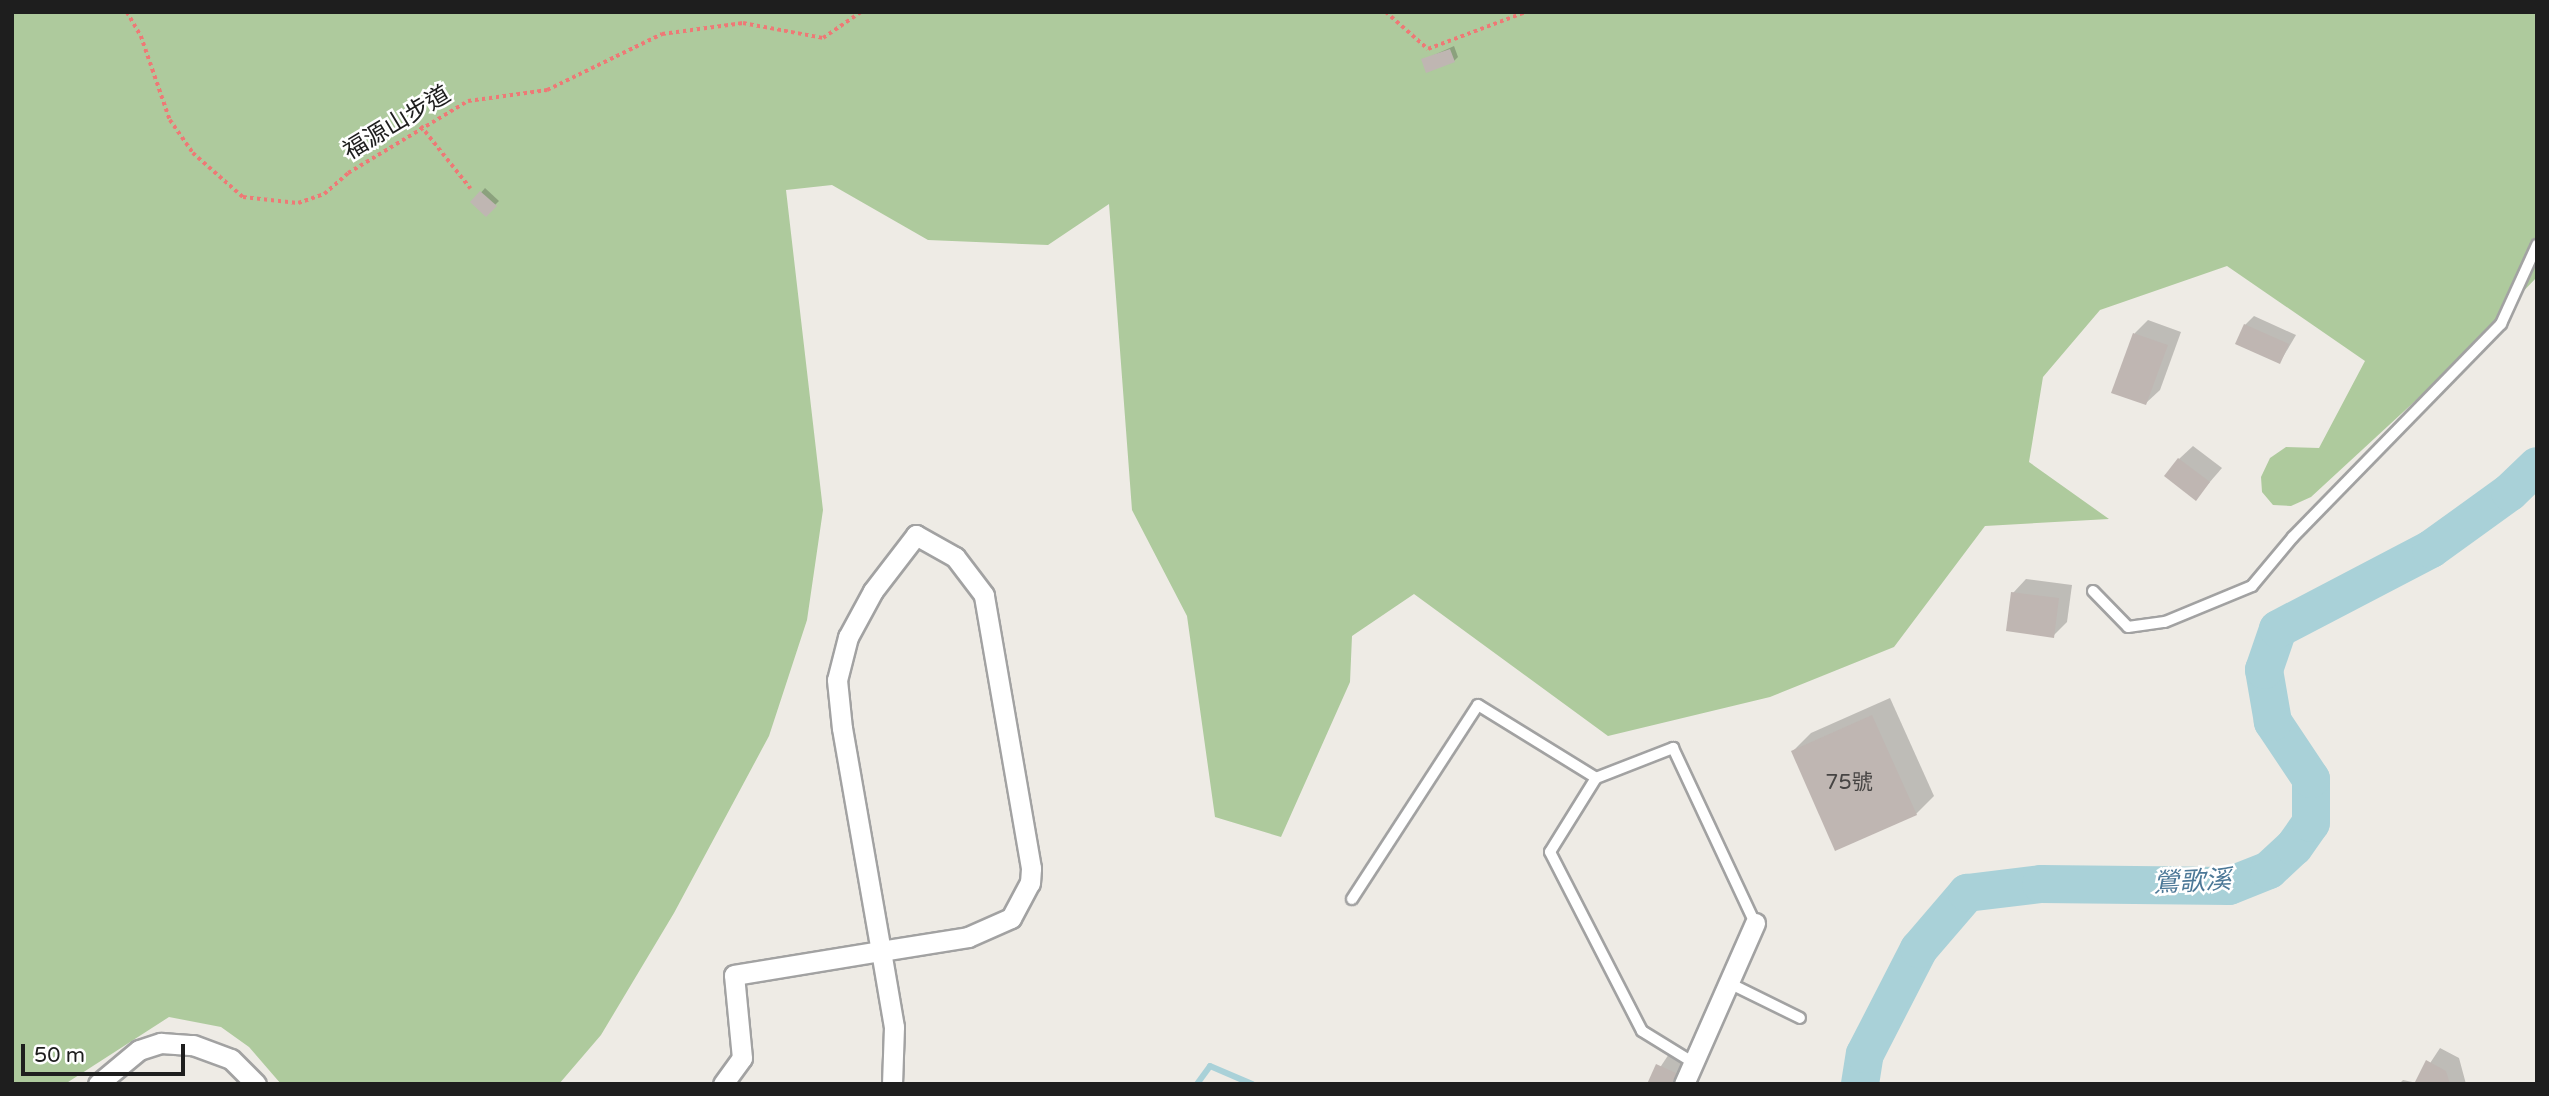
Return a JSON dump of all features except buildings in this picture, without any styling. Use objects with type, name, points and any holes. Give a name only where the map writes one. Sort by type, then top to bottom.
[{"type":"street","points":[[723,1084],[743,1058],[734,975],[881,951],[991,930],[1011,918],[1022,903],[1031,868],[984,595],[955,557],[916,535],[867,602],[848,636],[837,680],[881,951],[894,1027],[892,1084]]},
{"type":"street","points":[[1685,1084],[1755,923]]},
{"type":"street","points":[[98,1084],[139,1050],[161,1043],[193,1045],[231,1059],[256,1084]]},
{"type":"lane","points":[[2093,591],[2128,627],[2165,622],[2252,586],[2293,537],[2501,324],[2537,244]]},
{"type":"lane","points":[[1352,899],[1478,705],[1596,778]]},
{"type":"lane","points":[[1694,1063],[1642,1031],[1549,852],[1596,778],[1674,748],[1755,923]]},
{"type":"lane","points":[[1729,983],[1800,1017]]},
{"type":"path","name":"福源山步道","points":[[128,12],[141,36],[170,120],[193,153],[243,197],[298,203],[324,194],[421,126],[468,101],[547,90],[662,34],[743,23],[823,38],[861,12]]},
{"type":"path","points":[[1386,12],[1429,49],[1526,12]]},
{"type":"path","points":[[421,126],[471,189]]},
{"type":"green space","points":[[12,12],[2537,12],[2537,277],[2439,379],[2311,497],[2291,506],[2273,505],[2262,492],[2261,477],[2270,458],[2286,447],[2319,448],[2365,361],[2227,266],[2100,310],[2043,377],[2029,462],[2109,519],[1985,526],[1894,647],[1770,697],[1608,736],[1414,594],[1352,636],[1350,682],[1281,837],[1215,817],[1187,616],[1132,510],[1109,204],[1048,245],[928,240],[832,185],[786,190],[823,510],[807,620],[769,736],[674,913],[601,1035],[559,1084],[281,1084],[249,1047],[221,1027],[169,1017],[65,1084],[12,1084]]},
{"type":"waterway","name":"鶯歌溪","points":[[1860,1084],[1865,1054],[1919,949],[1967,893],[2041,884],[2229,886],[2269,870],[2294,847],[2311,823],[2311,779],[2273,722],[2264,670],[2278,629],[2431,549],[2510,492],[2537,466]]},
{"type":"waterway","points":[[1197,1084],[1210,1066],[1252,1084]]}]
